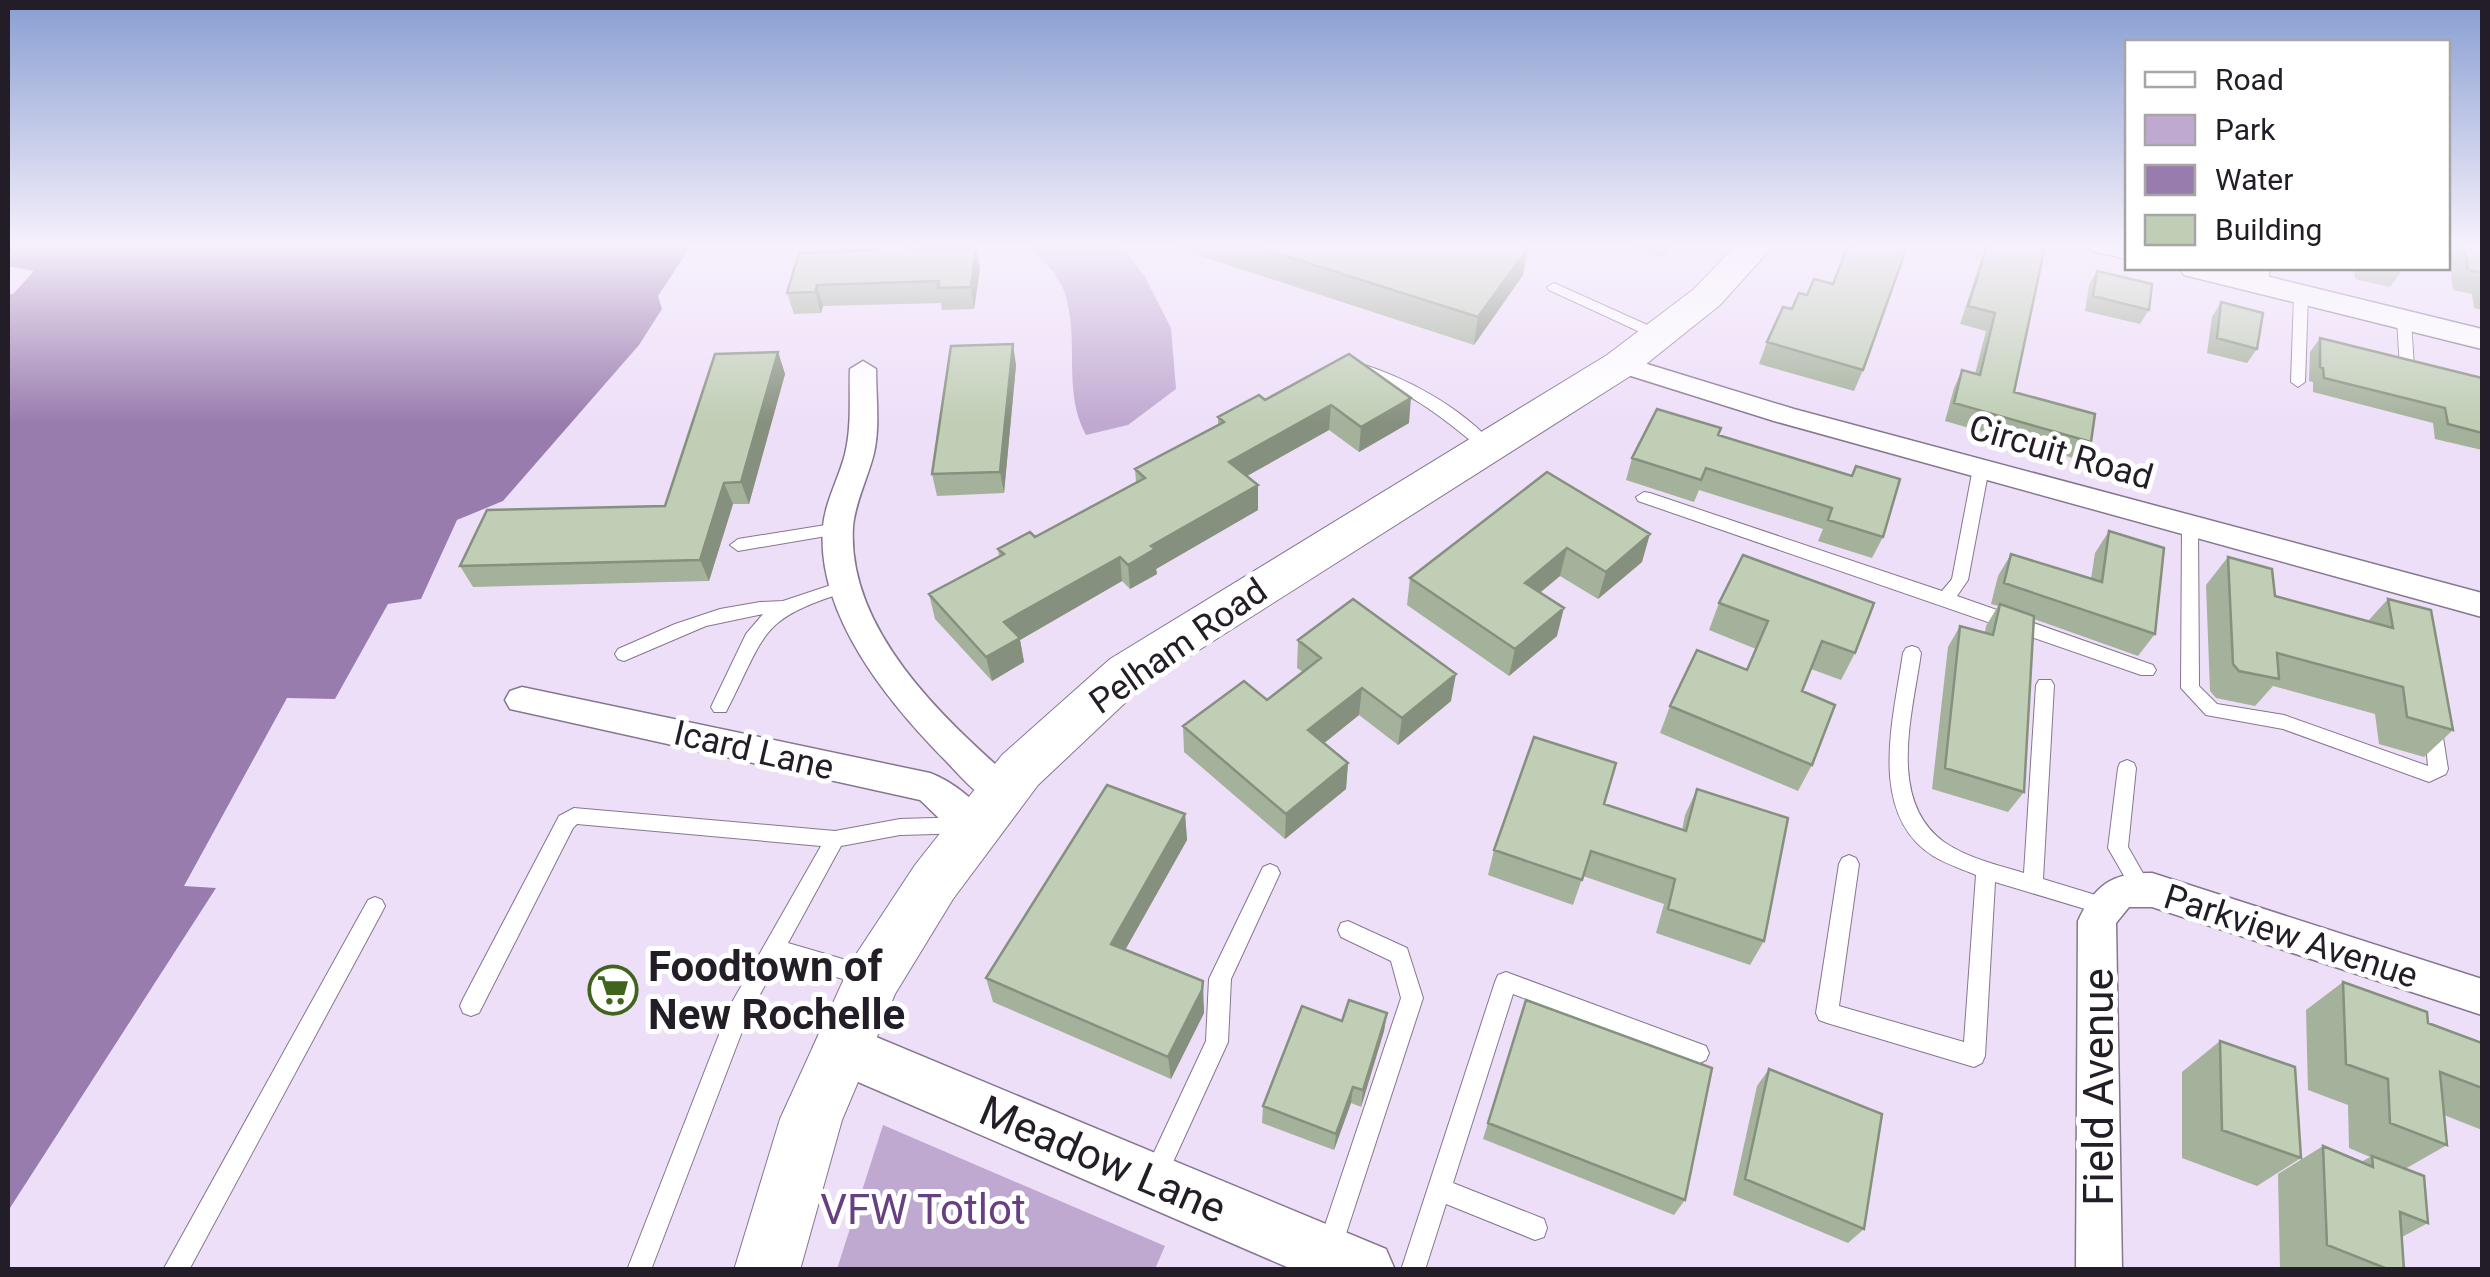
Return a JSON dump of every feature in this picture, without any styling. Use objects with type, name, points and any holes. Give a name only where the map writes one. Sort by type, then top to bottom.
[{"type":"main road","name":"Pelham Road","points":[[767,1270],[812,1120],[873,978],[896,937],[987,808],[1127,672],[1621,364],[1697,304]]},
{"type":"street","points":[[2339,304],[2482,339]]},
{"type":"street","name":"Circuit Road","points":[[1621,364],[1784,415],[2190,527],[2394,589],[2482,604]]},
{"type":"street","points":[[863,369],[861,448],[838,529],[841,572],[888,671],[952,748],[987,808]]},
{"type":"street","name":"Icard Lane","points":[[522,700],[930,788],[987,808]]},
{"type":"street","name":"Parkview Avenue","points":[[2124,898],[2482,998]]},
{"type":"street","name":"Field Avenue","points":[[2099,1270],[2097,922],[2124,898]]},
{"type":"street","name":"Meadow Lane","points":[[840,1048],[1347,1262]]},
{"type":"lane","points":[[1589,304],[1658,335]]},
{"type":"lane","points":[[2298,382],[2301,304]]},
{"type":"lane","points":[[2404,320],[2407,368]]},
{"type":"lane","points":[[1340,368],[1353,366],[1387,375],[1440,406],[1489,448]]},
{"type":"lane","points":[[1946,599],[1960,580],[1981,468]]},
{"type":"lane","points":[[1644,497],[2146,670]]},
{"type":"lane","points":[[2190,527],[2190,688],[2212,710],[2284,722],[2429,774],[2440,769],[2429,698]]},
{"type":"lane","points":[[738,546],[838,529]]},
{"type":"lane","points":[[624,654],[714,617],[754,607],[781,607],[846,586]]},
{"type":"lane","points":[[720,708],[756,630],[781,607]]},
{"type":"lane","points":[[1912,653],[1898,772],[1903,810],[1935,846],[1986,870],[2033,884],[2124,898],[2118,848],[2127,768]]},
{"type":"lane","points":[[2033,884],[2045,685]]},
{"type":"lane","points":[[471,1006],[566,822],[574,816],[835,839],[987,808]]},
{"type":"lane","points":[[639,1270],[739,1012],[835,839]]},
{"type":"lane","points":[[1849,864],[1827,1013],[1974,1056],[1986,870]]},
{"type":"lane","points":[[1152,1181],[1217,1042],[1220,979],[1270,873]]},
{"type":"lane","points":[[175,1270],[376,906]]},
{"type":"lane","points":[[1347,1262],[1412,998],[1400,955],[1348,930]]},
{"type":"lane","points":[[774,949],[873,978]]},
{"type":"lane","points":[[1413,1270],[1506,982],[1698,1053]]},
{"type":"lane","points":[[1439,1189],[1535,1228]]},
{"type":"green space","points":[[1067,304],[1159,304],[1171,328],[1176,389],[1128,425],[1086,435],[1075,401]]},
{"type":"green space","name":"VFW Totlot","points":[[883,1125],[1165,1246],[1155,1269],[837,1269]]},
{"type":"water","points":[[8,304],[660,304],[662,309],[639,345],[503,501],[457,520],[421,599],[388,604],[335,699],[287,698],[184,886],[216,888],[8,1211]]},
{"type":"building","points":[[1436,304],[1488,304],[1478,317]]},
{"type":"building","points":[[1794,304],[1887,304],[1863,370],[1767,342],[1783,307],[1792,309]]},
{"type":"building","points":[[2033,304],[2014,392],[2095,414],[2091,442],[1954,403],[1962,370],[1980,375],[1995,313],[1968,306]]},
{"type":"building","points":[[2123,304],[2150,304],[2149,310]]},
{"type":"building","points":[[2221,304],[2263,313],[2257,349],[2217,338]]},
{"type":"building","points":[[2320,338],[2482,378],[2482,433],[2448,424],[2445,408],[2324,378]]},
{"type":"building","points":[[1013,344],[1000,472],[932,474],[951,346]]},
{"type":"building","points":[[778,352],[741,482],[724,483],[700,560],[460,566],[487,510],[665,506],[715,354]]},
{"type":"building","points":[[1349,354],[1411,398],[1361,427],[1331,405],[1229,462],[1258,485],[1151,546],[1155,549],[1128,565],[1120,557],[1004,622],[1020,638],[986,657],[929,594],[1004,554],[998,549],[1030,532],[1035,537],[1145,478],[1135,469],[1224,422],[1218,417],[1259,395],[1265,400]]},
{"type":"building","points":[[1657,409],[1721,428],[1718,435],[1852,476],[1856,466],[1900,479],[1883,537],[1828,520],[1832,508],[1706,468],[1701,480],[1632,458]]},
{"type":"building","points":[[1547,472],[1650,534],[1606,572],[1567,548],[1525,583],[1564,608],[1515,649],[1410,578]]},
{"type":"building","points":[[2109,531],[2164,548],[2155,634],[2004,583],[2011,554],[2102,582]]},
{"type":"building","points":[[1743,555],[1874,603],[1855,653],[1822,641],[1802,691],[1835,705],[1812,765],[1670,706],[1697,650],[1747,670],[1768,621],[1719,603]]},
{"type":"building","points":[[2228,557],[2272,569],[2275,596],[2393,628],[2388,599],[2431,610],[2453,730],[2407,717],[2403,687],[2277,653],[2279,679],[2239,671],[2233,664]]},
{"type":"building","points":[[1353,599],[1456,674],[1402,718],[1362,688],[1308,730],[1348,763],[1286,814],[1183,726],[1244,681],[1267,700],[1321,658],[1298,640]]},
{"type":"building","points":[[2000,604],[2034,616],[2024,792],[1945,768],[1960,626],[1993,635]]},
{"type":"building","points":[[1534,737],[1616,763],[1604,804],[1686,831],[1697,789],[1788,818],[1764,941],[1668,909],[1675,879],[1591,851],[1582,880],[1494,850]]},
{"type":"building","points":[[1107,785],[1185,814],[1111,944],[1203,981],[1168,1057],[986,978]]},
{"type":"building","points":[[2343,982],[2427,1012],[2428,1023],[2482,1043],[2482,1088],[2440,1072],[2447,1145],[2390,1123],[2388,1079],[2346,1064]]},
{"type":"building","points":[[1349,1000],[1387,1013],[1363,1090],[1353,1087],[1336,1134],[1263,1106],[1302,1006],[1342,1021]]},
{"type":"building","points":[[1526,1000],[1712,1068],[1685,1200],[1488,1123]]},
{"type":"building","points":[[2220,1041],[2295,1067],[2301,1158],[2222,1130]]},
{"type":"building","points":[[1769,1069],[1882,1114],[1864,1229],[1745,1179]]},
{"type":"building","points":[[2323,1146],[2373,1167],[2372,1156],[2424,1176],[2428,1223],[2400,1212],[2404,1270],[2390,1270],[2327,1245]]},
{"type":"place","name":"Foodtown of New Rochelle","points":[[613,990]]}]
